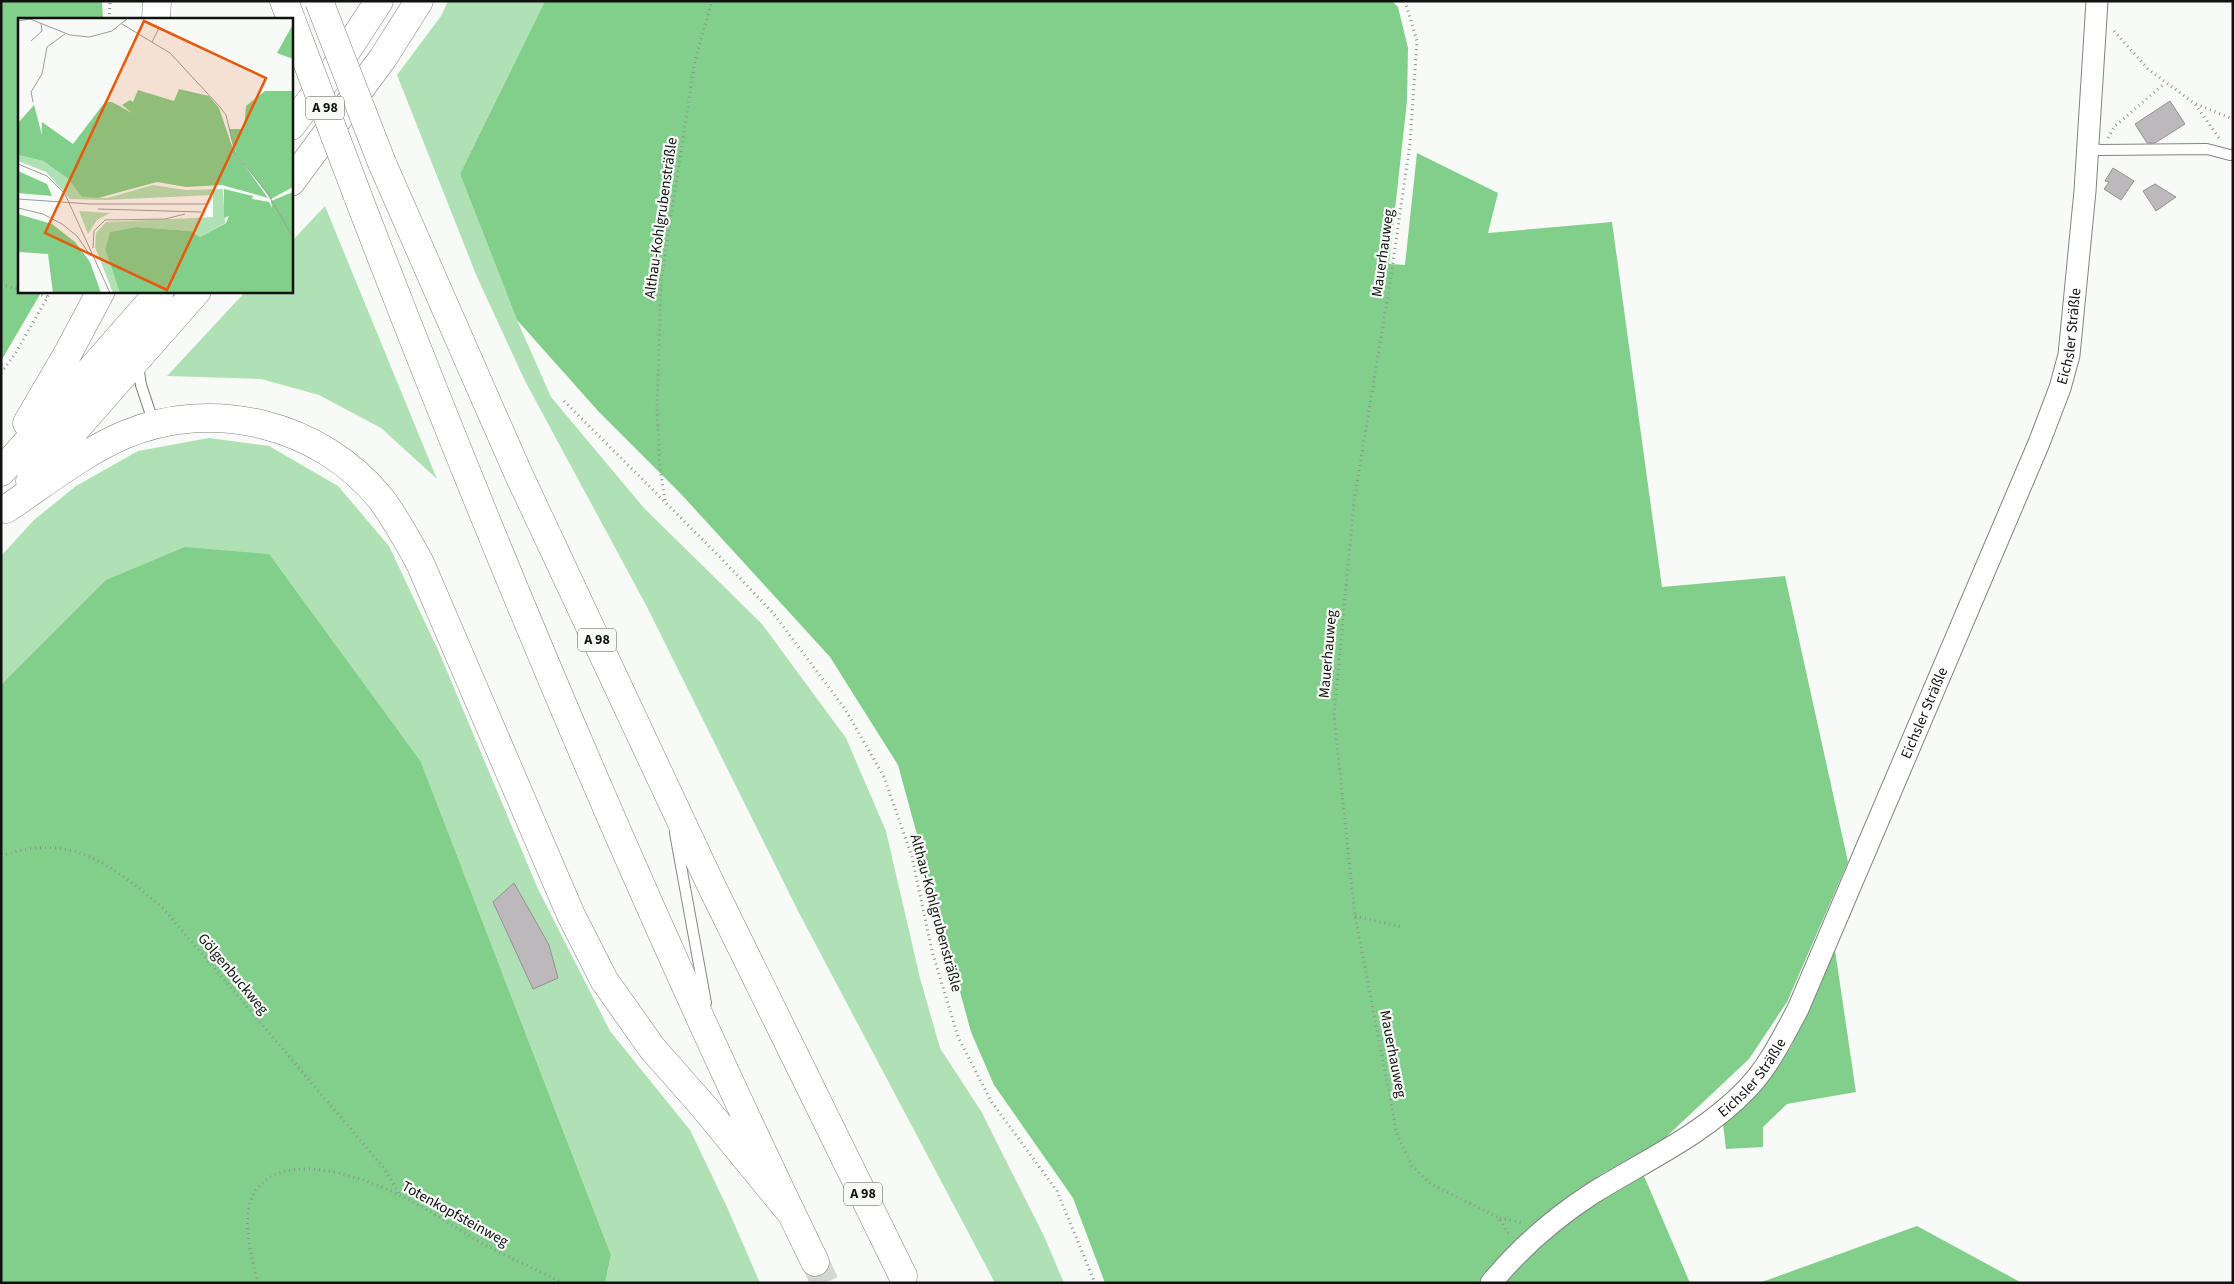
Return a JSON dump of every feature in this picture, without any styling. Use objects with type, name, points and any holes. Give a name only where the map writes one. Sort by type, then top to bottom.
[{"type":"highway","points":[[156,18],[157,1]]},
{"type":"highway","name":"A 98","points":[[319,1],[382,163],[518,473],[711,885],[903,1276]]},
{"type":"highway","points":[[292,125],[336,67],[378,1]]},
{"type":"highway","points":[[292,181],[383,58],[419,1]]},
{"type":"highway","name":"A 98","points":[[292,21],[357,194],[518,600],[721,1064],[815,1262]]},
{"type":"highway","points":[[1,463],[68,353],[100,292]]},
{"type":"highway","points":[[1,472],[159,292]]},
{"type":"highway","points":[[4,512],[196,292]]},
{"type":"highway","points":[[4,512],[104,445],[125,434],[182,419],[213,417],[252,421],[290,432],[321,447],[350,468],[380,497],[399,524],[420,563],[572,915],[604,980],[652,1048],[704,1107],[791,1213]]},
{"type":"street","name":"Eichsler Sträßle","points":[[1491,1283],[1515,1254],[1548,1225],[1593,1193],[1680,1143],[1716,1118],[1748,1089],[1773,1056],[1798,1009],[2039,442],[2060,388],[2069,355],[2094,149],[2097,7]]},
{"type":"lane","points":[[2094,149],[2207,148],[2230,155]]},
{"type":"lane","points":[[137,360],[141,386],[154,425]]},
{"type":"lane","points":[[654,762],[674,829],[689,906],[699,975],[721,1064]]},
{"type":"path","points":[[109,18],[110,1]]},
{"type":"path","name":"Althau-Kohlgrubensträßle","points":[[665,501],[660,468],[657,409],[661,281],[695,60],[712,1]]},
{"type":"path","name":"Mauerhauweg","points":[[1405,1],[1417,41],[1410,143],[1390,283],[1354,501],[1334,715],[1355,916],[1397,1134],[1412,1166],[1431,1184],[1500,1218],[1512,1238],[1515,1254]]},
{"type":"path","points":[[2097,7],[2148,69],[2195,104],[2233,119]]},
{"type":"path","points":[[2094,149],[2115,126],[2165,83]]},
{"type":"path","points":[[2195,104],[2230,155]]},
{"type":"path","points":[[1,285],[18,289]]},
{"type":"path","points":[[30,292],[48,297]]},
{"type":"path","points":[[1,373],[15,354],[50,292]]},
{"type":"path","name":"Althau-Kohlgrubensträßle","points":[[564,401],[665,501],[773,613],[845,708],[884,777],[912,857],[932,951],[958,1037],[991,1101],[1057,1191],[1095,1283]]},
{"type":"path","name":"Gölgenbuckweg","points":[[1,856],[19,849],[42,846],[64,848],[86,855],[123,875],[163,908],[383,1167],[400,1195]]},
{"type":"path","points":[[1355,916],[1402,927]]},
{"type":"path","name":"Totenkopfsteinweg","points":[[258,1283],[250,1253],[248,1225],[250,1202],[258,1187],[270,1177],[286,1170],[305,1168],[326,1171],[400,1195],[480,1242],[562,1283]]},
{"type":"green space","points":[[1,1],[102,1],[103,18],[18,18],[18,292],[41,292],[1,361]]},
{"type":"green space","points":[[448,1],[545,1],[460,174],[517,320],[551,397],[644,508],[762,624],[846,738],[886,831],[920,978],[940,1048],[981,1111],[1044,1236],[1064,1283],[995,1283],[799,913],[646,605],[525,381],[477,277],[397,75],[441,16]]},
{"type":"green space","points":[[545,1],[1392,1],[1398,7],[1408,48],[1407,101],[1389,264],[1405,265],[1417,153],[1498,193],[1488,233],[1612,222],[1662,587],[1785,576],[1848,862],[1787,1002],[1749,1059],[1664,1139],[1603,1173],[1542,1219],[1485,1283],[1105,1283],[1073,1198],[994,1085],[971,1032],[898,765],[830,657],[681,494],[599,412],[517,320],[460,174]]},
{"type":"green space","points":[[325,206],[437,479],[381,428],[319,395],[261,379],[167,376],[245,292],[292,292],[292,241]]},
{"type":"green space","points":[[209,438],[269,446],[338,486],[389,546],[439,652],[538,889],[610,1031],[690,1130],[727,1207],[760,1283],[605,1283],[611,1255],[421,762],[27,661],[1,685],[1,556],[34,520],[76,486],[138,451]]},
{"type":"green space","points":[[185,547],[269,554],[421,762],[611,1255],[605,1283],[1,1283],[1,685],[106,580]]},
{"type":"green space","points":[[1835,950],[1856,1092],[1787,1104],[1763,1127],[1763,1147],[1726,1149],[1723,1124],[1756,1090],[1791,1047]]},
{"type":"green space","points":[[1644,1176],[1690,1283],[1502,1283],[1549,1231]]},
{"type":"green space","points":[[1917,1226],[2022,1283],[1759,1283]]},
{"type":"building","points":[[2170,101],[2185,124],[2155,143],[2147,143],[2135,124]]},
{"type":"building","points":[[2113,168],[2134,181],[2121,200],[2104,189],[2109,182],[2105,181]]},
{"type":"building","points":[[2155,184],[2176,197],[2156,211],[2143,191]]},
{"type":"building","points":[[514,883],[549,945],[558,978],[533,989],[493,902]]},
{"type":"tunnel","points":[[815,1262],[825,1283]]}]
